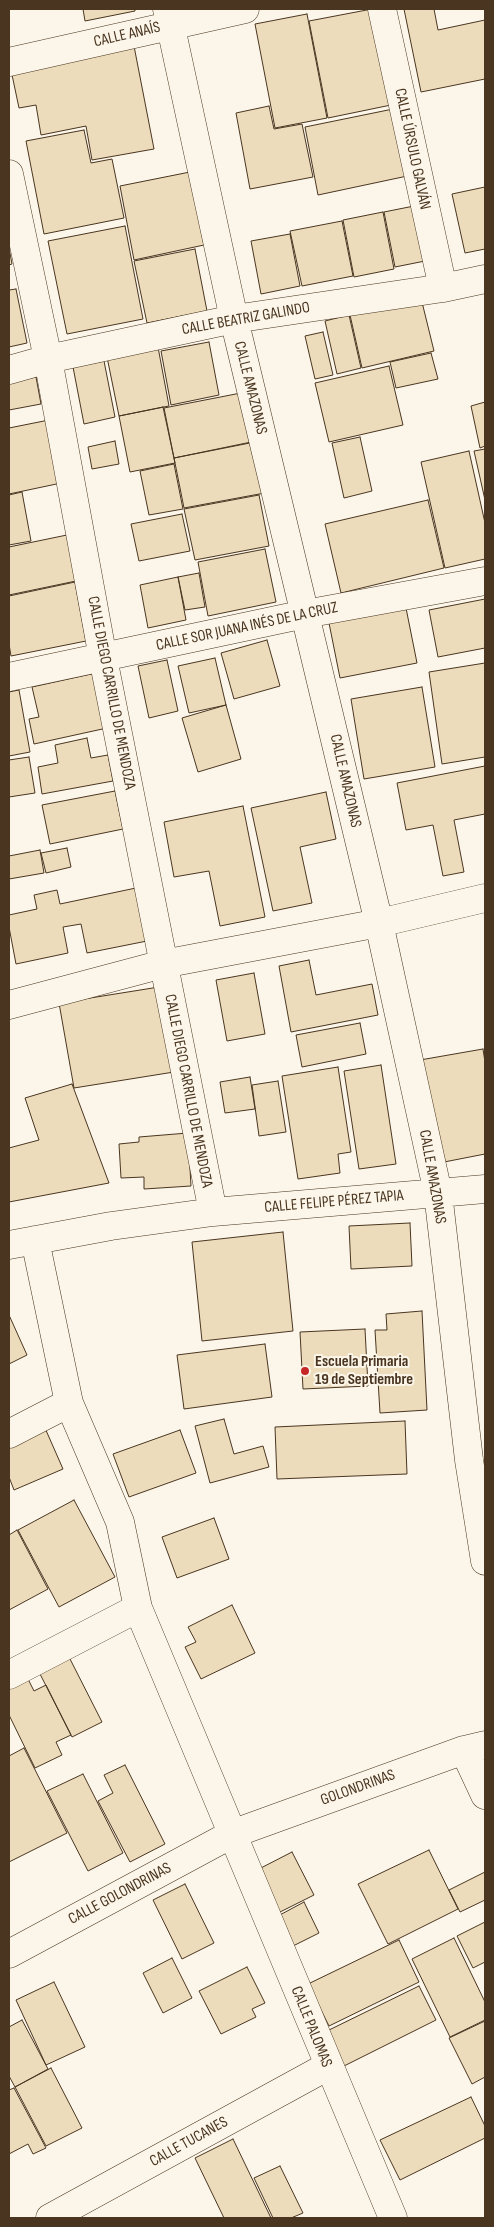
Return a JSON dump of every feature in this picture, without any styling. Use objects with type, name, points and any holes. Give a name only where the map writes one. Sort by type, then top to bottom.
[{"type":"street","name":"CALLE ANAÍS","points":[[9,62],[168,17],[245,9]]},
{"type":"street","name":"CALLE ÚRSULO GALVÁN","points":[[382,9],[443,288]]},
{"type":"street","name":"CALLE AMAZONAS","points":[[168,17],[234,319],[379,923],[438,1193],[477,1459],[485,1561]]},
{"type":"street","name":"CALLE DIEGO CARRILLO DE MENDOZA","points":[[9,174],[48,359],[103,658],[213,1212]]},
{"type":"street","name":"CALLE BEATRIZ GALINDO","points":[[9,370],[48,359],[234,319],[443,288],[485,279]]},
{"type":"street","name":"CALLE SOR JUANA INÉS DE LA CRUZ","points":[[9,676],[103,658],[305,614],[485,581]]},
{"type":"street","points":[[9,1005],[163,964],[379,923],[485,898]]},
{"type":"street","name":"CALLE FELIPE PÉREZ TAPIA","points":[[9,1246],[111,1226],[213,1212],[485,1189]]},
{"type":"street","name":"CALLE PALOMAS","points":[[35,1240],[69,1402],[120,1522],[138,1608],[393,2218]]},
{"type":"street","points":[[9,1434],[69,1402]]},
{"type":"street","points":[[9,1675],[138,1608]]},
{"type":"street","points":[[475,1747],[485,1795]]},
{"type":"street","name":"GOLONDRINAS","points":[[232,1834],[475,1747]]},
{"type":"street","name":"CALLE GOLONDRINAS","points":[[9,1954],[232,1834]]},
{"type":"street","name":"CALLE TUCANES","points":[[50,2218],[328,2066]]},
{"type":"building","points":[[83,9],[135,9],[135,11],[85,21]]},
{"type":"building","points":[[372,9],[391,105],[328,118],[309,21]]},
{"type":"building","points":[[404,9],[434,9],[438,30],[485,20],[485,79],[421,92]]},
{"type":"building","points":[[307,14],[327,118],[275,128],[255,24]]},
{"type":"building","points":[[134,46],[154,149],[92,160],[86,126],[41,135],[36,105],[19,108],[11,70]]},
{"type":"building","points":[[269,106],[274,129],[302,124],[313,177],[250,189],[236,113]]},
{"type":"building","points":[[398,108],[412,175],[318,195],[305,127]]},
{"type":"building","points":[[84,130],[91,163],[112,159],[124,218],[44,234],[26,141]]},
{"type":"building","points":[[190,172],[204,245],[134,260],[120,186]]},
{"type":"building","points":[[485,187],[485,249],[465,253],[452,194]]},
{"type":"building","points":[[414,206],[425,261],[395,267],[384,212]]},
{"type":"building","points":[[383,212],[394,269],[354,277],[343,220]]},
{"type":"building","points":[[342,221],[353,276],[302,286],[290,231]]},
{"type":"building","points":[[125,226],[143,319],[67,334],[48,241]]},
{"type":"building","points":[[290,234],[300,286],[261,294],[251,241]]},
{"type":"building","points":[[9,248],[12,264],[9,265]]},
{"type":"building","points":[[195,249],[207,311],[147,323],[134,261]]},
{"type":"building","points":[[16,289],[27,343],[9,347],[9,290]]},
{"type":"building","points":[[421,298],[434,351],[362,368],[350,315]]},
{"type":"building","points":[[349,315],[361,368],[337,374],[325,321]]},
{"type":"building","points":[[323,332],[333,375],[315,379],[305,336]]},
{"type":"building","points":[[209,342],[219,395],[171,405],[161,351]]},
{"type":"building","points":[[158,347],[169,406],[119,416],[107,357]]},
{"type":"building","points":[[431,353],[438,379],[396,388],[390,362]]},
{"type":"building","points":[[104,361],[115,417],[84,424],[73,367]]},
{"type":"building","points":[[389,366],[403,425],[329,442],[315,383]]},
{"type":"building","points":[[36,377],[41,404],[9,410],[9,382]]},
{"type":"building","points":[[246,392],[256,441],[174,458],[164,408]]},
{"type":"building","points":[[485,402],[485,446],[480,448],[471,406]]},
{"type":"building","points":[[163,407],[175,463],[130,472],[119,416]]},
{"type":"building","points":[[54,419],[66,482],[9,494],[9,428]]},
{"type":"building","points":[[360,437],[372,491],[344,498],[332,443]]},
{"type":"building","points":[[115,441],[119,464],[92,469],[88,447]]},
{"type":"building","points":[[260,441],[270,492],[184,508],[174,458]]},
{"type":"building","points":[[485,449],[485,500],[474,451]]},
{"type":"building","points":[[469,451],[485,523],[485,559],[445,568],[421,462]]},
{"type":"building","points":[[174,464],[183,509],[149,515],[140,471]]},
{"type":"building","points":[[22,492],[31,541],[9,545],[9,495]]},
{"type":"building","points":[[259,495],[269,546],[195,560],[184,509]]},
{"type":"building","points":[[428,500],[444,568],[341,593],[325,524]]},
{"type":"building","points":[[182,514],[190,551],[139,561],[131,524]]},
{"type":"building","points":[[67,535],[76,581],[9,595],[9,547]]},
{"type":"building","points":[[265,549],[276,602],[208,616],[198,562]]},
{"type":"building","points":[[199,573],[205,607],[185,610],[178,577]]},
{"type":"building","points":[[178,577],[186,620],[148,628],[140,585]]},
{"type":"building","points":[[75,582],[86,641],[11,656],[9,644],[9,596]]},
{"type":"building","points":[[485,599],[485,648],[438,657],[429,610]]},
{"type":"building","points":[[406,608],[417,663],[340,678],[329,623]]},
{"type":"building","points":[[267,640],[280,686],[234,699],[221,653]]},
{"type":"building","points":[[215,658],[226,705],[189,713],[178,666]]},
{"type":"building","points":[[167,660],[178,711],[149,718],[138,666]]},
{"type":"building","points":[[485,663],[485,757],[442,764],[429,672]]},
{"type":"building","points":[[96,673],[107,728],[34,744],[29,719],[39,717],[32,687]]},
{"type":"building","points":[[422,687],[435,767],[364,779],[351,699]]},
{"type":"building","points":[[19,690],[30,752],[9,756],[9,692]]},
{"type":"building","points":[[226,705],[241,759],[198,772],[182,718]]},
{"type":"building","points":[[87,738],[91,758],[108,755],[113,781],[42,794],[38,767],[58,763],[55,745]]},
{"type":"building","points":[[29,757],[35,793],[9,797],[9,760]]},
{"type":"building","points":[[485,766],[485,814],[454,820],[464,872],[443,876],[433,825],[406,830],[397,783]]},
{"type":"building","points":[[115,791],[123,829],[50,844],[42,805]]},
{"type":"building","points":[[326,792],[336,839],[300,847],[312,903],[273,911],[251,808]]},
{"type":"building","points":[[243,806],[265,917],[220,926],[209,871],[174,877],[164,822]]},
{"type":"building","points":[[67,848],[71,867],[46,873],[41,853]]},
{"type":"building","points":[[40,850],[44,873],[9,879],[9,856]]},
{"type":"building","points":[[136,888],[147,941],[87,953],[81,924],[63,927],[68,953],[16,964],[9,927],[9,915],[37,909],[34,895],[57,890],[60,904]]},
{"type":"building","points":[[309,960],[316,995],[372,984],[378,1015],[291,1032],[279,966]]},
{"type":"building","points":[[254,973],[265,1034],[227,1041],[216,980]]},
{"type":"building","points":[[159,987],[174,1072],[74,1088],[59,1003]]},
{"type":"building","points":[[360,1023],[366,1054],[302,1067],[296,1035]]},
{"type":"building","points":[[483,1049],[485,1062],[485,1154],[439,1163],[420,1060]]},
{"type":"building","points":[[381,1065],[396,1164],[359,1169],[344,1071]]},
{"type":"building","points":[[338,1067],[351,1152],[338,1154],[340,1173],[298,1179],[282,1076]]},
{"type":"building","points":[[250,1077],[255,1109],[225,1113],[220,1082]]},
{"type":"building","points":[[278,1081],[286,1132],[259,1136],[252,1085]]},
{"type":"building","points":[[72,1084],[109,1183],[9,1202],[9,1148],[39,1140],[25,1098]]},
{"type":"building","points":[[188,1133],[191,1186],[144,1189],[144,1177],[121,1178],[119,1144],[139,1142],[139,1137]]},
{"type":"building","points":[[410,1223],[412,1266],[351,1269],[349,1226]]},
{"type":"building","points":[[283,1232],[293,1331],[202,1341],[192,1242]]},
{"type":"building","name":"Escuela Primaria 19 de Septiembre","points":[[422,1311],[427,1410],[380,1413],[375,1330],[387,1330],[386,1314]]},
{"type":"building","points":[[9,1315],[27,1355],[9,1364]]},
{"type":"building","name":"Escuela Primaria 19 de Septiembre","points":[[365,1329],[368,1386],[303,1389],[300,1332]]},
{"type":"building","name":"Escuela Primaria 19 de Septiembre","points":[[265,1344],[272,1397],[184,1409],[177,1355]]},
{"type":"building","points":[[224,1419],[234,1454],[263,1446],[269,1467],[210,1483],[195,1426]]},
{"type":"building","name":"Escuela Primaria 19 de Septiembre","points":[[405,1421],[407,1474],[277,1479],[275,1427]]},
{"type":"building","points":[[45,1428],[63,1469],[14,1490],[9,1477],[9,1443]]},
{"type":"building","points":[[180,1430],[196,1473],[129,1497],[113,1454]]},
{"type":"building","points":[[74,1500],[115,1577],[59,1607],[18,1530]]},
{"type":"building","points":[[214,1518],[229,1559],[177,1578],[162,1537]]},
{"type":"building","points":[[17,1530],[48,1589],[9,1610],[9,1535]]},
{"type":"building","points":[[232,1605],[255,1653],[201,1679],[185,1647],[196,1642],[188,1627]]},
{"type":"building","points":[[69,1657],[102,1722],[72,1737],[39,1672]]},
{"type":"building","points":[[28,1679],[34,1691],[46,1685],[71,1735],[56,1742],[62,1755],[35,1768],[9,1715],[9,1688]]},
{"type":"building","points":[[24,1748],[67,1833],[9,1862],[9,1756]]},
{"type":"building","points":[[125,1765],[165,1844],[130,1862],[98,1801],[113,1793],[104,1775]]},
{"type":"building","points":[[83,1774],[123,1853],[88,1871],[47,1791]]},
{"type":"building","points":[[429,1850],[458,1909],[388,1944],[358,1884]]},
{"type":"building","points":[[292,1852],[314,1895],[278,1913],[257,1870]]},
{"type":"building","points":[[485,1872],[485,1900],[460,1912],[449,1890]]},
{"type":"building","points":[[185,1884],[214,1943],[182,1959],[153,1900]]},
{"type":"building","points":[[304,1902],[319,1933],[293,1946],[278,1916]]},
{"type":"building","points":[[485,1922],[485,1962],[473,1968],[457,1936]]},
{"type":"building","points":[[454,1938],[485,2002],[485,2020],[450,2037],[412,1959]]},
{"type":"building","points":[[399,1940],[419,1982],[329,2026],[308,1984]]},
{"type":"building","points":[[172,1958],[192,1998],[163,2013],[143,1973]]},
{"type":"building","points":[[247,1967],[265,2003],[252,2009],[256,2017],[221,2034],[199,1991]]},
{"type":"building","points":[[54,1982],[85,2047],[46,2065],[16,2000]]},
{"type":"building","points":[[419,1986],[436,2020],[344,2066],[327,2031]]},
{"type":"building","points":[[22,2020],[48,2069],[15,2087],[9,2076],[9,2027]]},
{"type":"building","points":[[485,2021],[485,2077],[472,2084],[449,2038]]},
{"type":"building","points":[[51,2068],[82,2128],[46,2146],[15,2087]]},
{"type":"building","points":[[14,2088],[46,2148],[33,2154],[28,2144],[9,2154],[9,2090]]},
{"type":"building","points":[[471,2097],[485,2126],[485,2138],[400,2180],[380,2140]]},
{"type":"building","points":[[233,2139],[271,2218],[224,2218],[195,2158]]},
{"type":"building","points":[[280,2166],[303,2213],[291,2218],[273,2218],[254,2178]]},
{"type":"place","name":"Escuela Primaria 19 de Septiembre","points":[[305,1371]]}]
